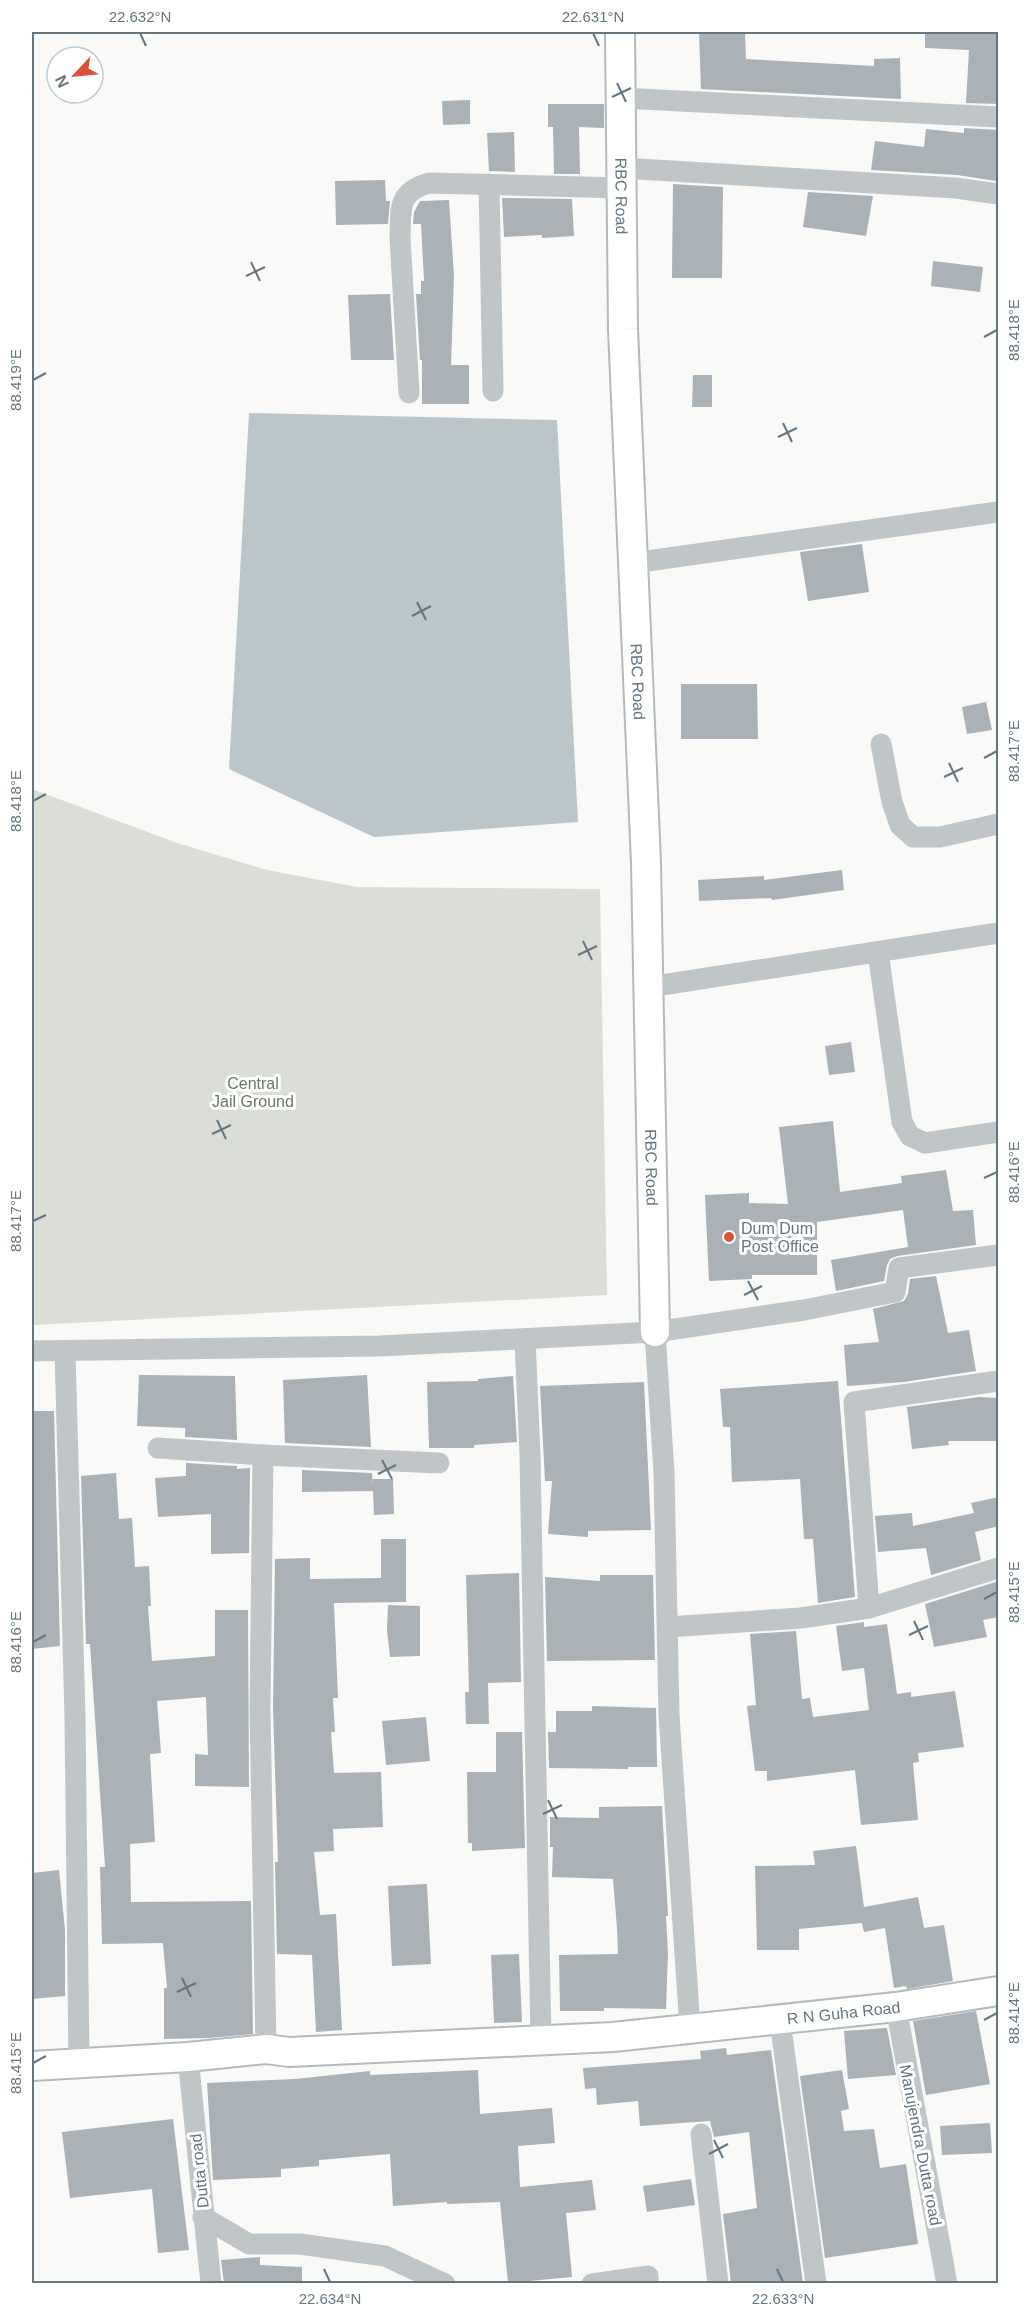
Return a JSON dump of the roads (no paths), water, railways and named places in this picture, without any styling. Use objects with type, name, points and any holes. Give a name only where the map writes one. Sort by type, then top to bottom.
[{"type":"street","name":"RBC Road","points":[[620,32],[623,329],[646,863],[655,1332]]},
{"type":"street","points":[[620,98],[999,117]]},
{"type":"street","points":[[410,393],[400,214],[405,196],[414,187],[429,183],[489,184],[621,178],[956,188],[999,194]]},
{"type":"street","points":[[489,184],[493,391]]},
{"type":"street","points":[[633,562],[999,512]]},
{"type":"street","points":[[881,744],[892,802],[900,825],[913,837],[940,837],[999,824]]},
{"type":"street","points":[[649,987],[999,933]]},
{"type":"street","points":[[878,952],[902,1122],[910,1136],[925,1143],[999,1132]]},
{"type":"street","points":[[32,1351],[380,1346],[655,1332],[804,1310],[895,1292],[899,1268],[999,1255]]},
{"type":"street","points":[[655,1332],[664,1473],[669,1715],[690,2028]]},
{"type":"street","points":[[525,1339],[530,1456],[541,2042]]},
{"type":"street","points":[[65,1351],[75,1717],[79,2064]]},
{"type":"street","points":[[868,1608],[854,1402],[999,1381]]},
{"type":"street","points":[[158,1448],[439,1463]]},
{"type":"street","points":[[263,1455],[260,1709],[266,2049]]},
{"type":"street","points":[[668,1627],[801,1618],[868,1608],[999,1568]]},
{"type":"street","name":"R N Guha Road","points":[[32,2066],[188,2057],[266,2049],[289,2052],[614,2037],[896,2007],[999,1991]]},
{"type":"street","name":"Manujendra Dutta road","points":[[896,2007],[947,2283]]},
{"type":"street","points":[[780,2020],[816,2283]]},
{"type":"street","name":"Dutta road","points":[[188,2057],[211,2283]]},
{"type":"street","points":[[701,2134],[718,2283]]},
{"type":"street","points":[[203,2217],[249,2244],[300,2244],[385,2256],[445,2283]]},
{"type":"street","points":[[592,2283],[648,2276],[648,2283]]},
{"type":"place","name":"Dum Dum Post Office","points":[[729,1237]]},
{"type":"park label","name":"Central Jail Ground","points":[[253,1092]]}]
